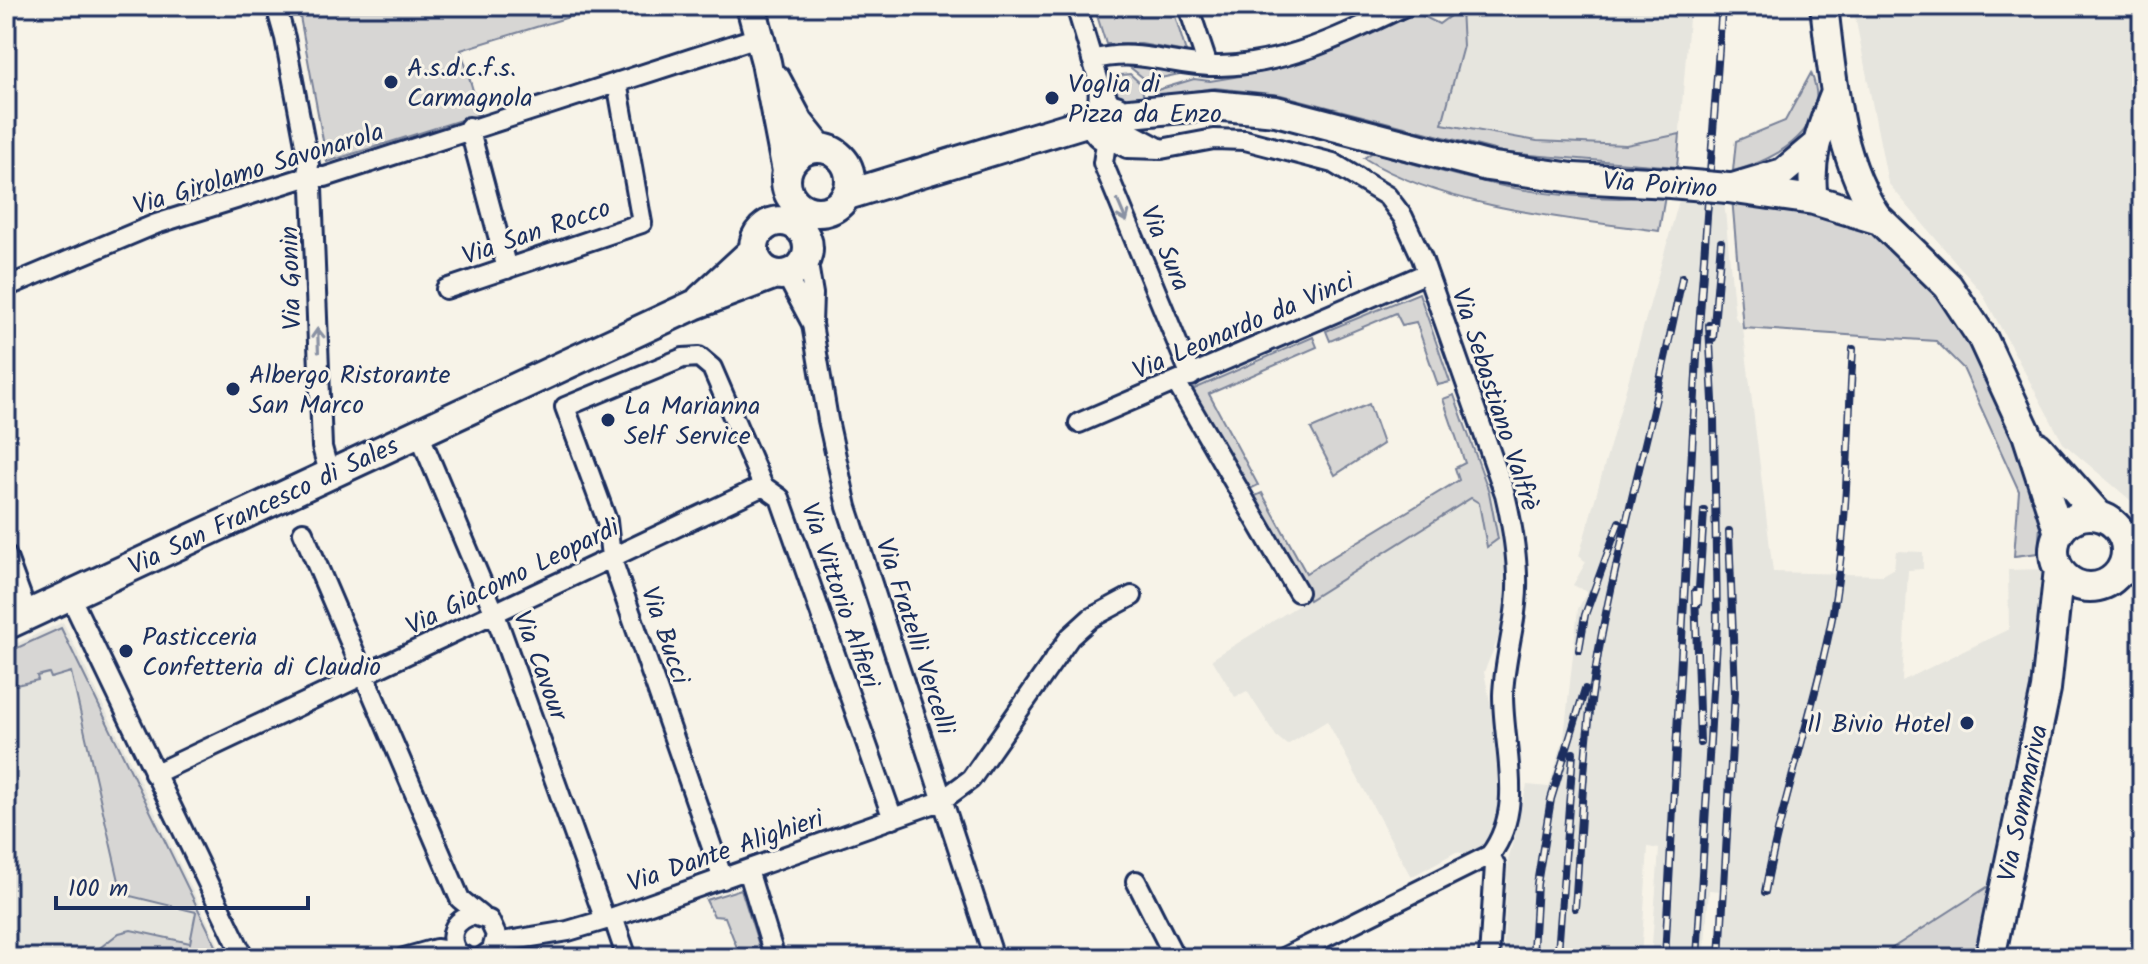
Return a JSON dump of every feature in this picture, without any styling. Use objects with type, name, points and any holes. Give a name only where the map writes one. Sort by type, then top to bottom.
[{"type":"main road","points":[[760,25],[799,123],[819,148],[839,155],[846,164],[850,184],[847,195],[832,209],[822,212],[801,208],[787,182],[760,25]]},
{"type":"main road","name":"Via Poirino","points":[[847,195],[935,167],[1108,122],[1213,105],[1276,111],[1487,166],[1573,178],[1728,188],[1819,201],[1880,220],[1948,286],[1983,339],[2027,434],[2059,533],[2054,551],[2059,569]]},
{"type":"main road","points":[[793,262],[760,266],[753,251],[757,233],[771,222],[799,154],[819,148]]},
{"type":"main road","name":"Via Poirino","points":[[846,164],[935,167]]},
{"type":"main road","points":[[793,262],[822,212]]},
{"type":"main road","points":[[771,222],[789,222],[797,226],[793,262]]},
{"type":"main road","name":"Via San Francesco di Sales","points":[[694,305],[753,251]]},
{"type":"main road","name":"Via San Francesco di Sales","points":[[17,620],[418,431],[793,262]]},
{"type":"main road","name":"Via Poirino","points":[[2027,434],[2120,530]]},
{"type":"main road","points":[[2059,533],[2076,518],[2120,530],[2131,571],[2095,586],[2075,583],[2059,569]]},
{"type":"main road","name":"Via Sommariva","points":[[1990,958],[2052,647],[2059,569]]},
{"type":"main road","name":"Via Sommariva","points":[[2052,647],[2095,586]]},
{"type":"street","name":"Via Gonin","points":[[276,6],[309,165],[306,177],[312,188],[322,447],[329,473]]},
{"type":"street","points":[[1076,6],[1108,122]]},
{"type":"street","points":[[1188,6],[1208,66]]},
{"type":"street","points":[[1092,60],[1122,53],[1208,66],[1273,58],[1338,38],[1403,6]]},
{"type":"street","points":[[1824,6],[1835,92],[1850,160],[1866,201],[1880,220]]},
{"type":"street","name":"Via Girolamo Savonarola","points":[[6,287],[156,224],[306,177],[325,177],[469,127],[617,82],[760,25]]},
{"type":"street","name":"Via San Rocco","points":[[446,289],[642,223],[617,82]]},
{"type":"street","points":[[1835,92],[1814,146],[1810,173],[1819,201],[1839,197],[1846,190],[1850,160]]},
{"type":"street","name":"Via Sebastiano Valfrè","points":[[1108,122],[1161,149],[1214,139],[1245,140],[1301,152],[1348,170],[1387,196],[1403,217],[1427,273],[1505,494],[1511,521],[1517,600],[1503,693],[1512,793],[1503,838],[1490,855],[1495,865],[1489,958]]},
{"type":"street","name":"Via Sura","points":[[1108,122],[1103,163],[1184,379],[1298,592]]},
{"type":"street","points":[[469,127],[507,269]]},
{"type":"street","points":[[1728,188],[1783,172],[1814,146]]},
{"type":"street","name":"Via Fratelli Vercelli","points":[[793,262],[812,324],[847,507],[994,958]]},
{"type":"street","name":"Via Fratelli Vercelli","points":[[793,262],[813,294],[812,324]]},
{"type":"street","name":"Via Leonardo da Vinci","points":[[1079,423],[1427,273]]},
{"type":"street","name":"Via Vittorio Alfieri","points":[[565,407],[683,358],[699,357],[712,368],[763,486],[780,498],[867,753],[893,819]]},
{"type":"street","name":"Via Bucci","points":[[565,407],[607,521],[611,557],[723,879]]},
{"type":"street","name":"Via Cavour","points":[[418,431],[495,614],[609,919],[627,958]]},
{"type":"street","name":"Via Giacomo Leopardi","points":[[154,774],[763,486]]},
{"type":"street","points":[[303,532],[460,899],[463,949]]},
{"type":"street","points":[[6,555],[17,620]]},
{"type":"street","points":[[70,596],[244,958]]},
{"type":"street","name":"Via Dante Alighieri","points":[[463,949],[464,917],[523,938],[568,931],[941,801],[971,779],[1070,637],[1091,618],[1132,596]]},
{"type":"street","points":[[1283,958],[1490,855]]},
{"type":"street","points":[[748,870],[775,958]]},
{"type":"street","points":[[1136,881],[1175,958]]},
{"type":"street","points":[[404,958],[436,949],[463,949],[490,928],[460,899]]},
{"type":"shaded area","name":"A.s.d.c.f.s. Carmagnola","points":[[298,6],[605,6],[461,50],[480,114],[327,162]]},
{"type":"shaded area","points":[[1094,6],[1172,6],[1186,52],[1141,44],[1106,44]]},
{"type":"shaded area","points":[[1460,6],[1690,6],[1677,167],[1506,153],[1441,124],[1463,46]]},
{"type":"shaded area","points":[[1853,6],[2142,6],[2142,505],[2135,504],[2063,443],[1982,293],[1888,183]]},
{"type":"shaded area","points":[[1461,8],[1463,46],[1442,124],[1537,141],[1626,145],[1680,134],[1677,167],[1506,153],[1281,95],[1215,88],[1156,96],[1154,91],[1194,79],[1210,81],[1258,73],[1320,55],[1415,12],[1439,24]]},
{"type":"shaded area","points":[[1126,64],[1184,73],[1147,81]]},
{"type":"shaded area","points":[[1811,73],[1816,92],[1815,109],[1798,138],[1767,158],[1733,171],[1736,141],[1785,121]]},
{"type":"shaded area","points":[[1130,74],[1141,84],[1145,103],[1125,104],[1119,98],[1112,76]]},
{"type":"shaded area","points":[[1373,152],[1517,189],[1589,197],[1665,196],[1659,231],[1546,216],[1468,199],[1395,175],[1364,158]]},
{"type":"shaded area","points":[[1680,197],[1724,200],[1735,317],[1743,328],[1773,572],[1882,575],[1894,568],[1896,551],[1923,552],[1923,569],[1908,570],[1902,681],[2009,629],[2008,570],[2047,569],[2044,645],[1992,884],[1877,958],[1718,958],[1722,891],[1709,890],[1704,958],[1651,958],[1659,849],[1648,847],[1641,958],[1503,958],[1508,861],[1527,785],[1549,787],[1564,738],[1578,609],[1587,592],[1573,585],[1586,562],[1579,556]]},
{"type":"shaded area","points":[[1732,197],[1865,223],[1944,286],[2018,434],[2040,525],[2038,553],[2014,556],[2019,491],[1963,368],[1936,341],[1743,328]]},
{"type":"shaded area","points":[[1419,293],[1450,382],[1438,385],[1416,322],[1402,325],[1396,313],[1330,341],[1326,331]]},
{"type":"shaded area","points":[[1313,337],[1317,347],[1209,394],[1258,485],[1248,490],[1192,390]]},
{"type":"shaded area","points":[[1454,395],[1489,492],[1498,539],[1487,547],[1479,503],[1471,498],[1309,600],[1253,497],[1262,493],[1306,573],[1459,480],[1455,468],[1465,463],[1443,399]]},
{"type":"shaded area","points":[[1369,404],[1383,444],[1335,475],[1311,429]]},
{"type":"shaded area","points":[[1488,481],[1505,542],[1507,618],[1484,672],[1508,791],[1505,814],[1488,844],[1466,854],[1456,852],[1411,877],[1327,721],[1287,745],[1276,736],[1247,691],[1235,697],[1212,659],[1299,605],[1295,596]]},
{"type":"shaded area","points":[[63,622],[225,958],[6,958],[6,670],[11,667],[7,648]]},
{"type":"shaded area","points":[[61,628],[222,958],[87,958],[119,933],[131,930],[190,943],[196,912],[122,894],[71,672],[51,678],[49,673],[37,676],[38,680],[16,685],[11,668],[6,670],[6,653]]},
{"type":"shaded area","points":[[1992,884],[1975,958],[1953,958],[1954,952],[1944,958],[1877,958]]},
{"type":"shaded area","points":[[741,889],[763,958],[741,958],[725,917],[714,916],[706,900]]},
{"type":"railway","points":[[1665,958],[1697,356],[1722,6]]},
{"type":"railway","points":[[1713,338],[1721,242]]},
{"type":"railway","points":[[1575,908],[1584,768],[1597,663],[1682,277]]},
{"type":"railway","points":[[1697,958],[1717,623],[1714,419],[1709,325]]},
{"type":"railway","points":[[1765,892],[1832,618],[1844,518],[1853,349]]},
{"type":"railway","points":[[1698,604],[1704,511]]},
{"type":"railway","points":[[1579,650],[1585,615],[1619,522]]},
{"type":"railway","points":[[1720,958],[1735,692],[1729,531]]},
{"type":"railway","points":[[1695,591],[1700,743]]},
{"type":"railway","points":[[1533,951],[1537,884],[1551,799],[1585,689]]},
{"type":"railway","points":[[1558,953],[1573,753]]},
{"type":"place","name":"A.s.d.c.f.s. Carmagnola","points":[[391,82]]},
{"type":"place","name":"Voglia di Pizza da Enzo","points":[[1052,98]]},
{"type":"place","name":"Albergo Ristorante San Marco","points":[[233,389]]},
{"type":"place","name":"La Marianna Self Service","points":[[608,420]]},
{"type":"place","name":"Pasticceria Confetteria di Claudio","points":[[126,651]]},
{"type":"place","name":"Il Bivio Hotel","points":[[1967,723]]}]
